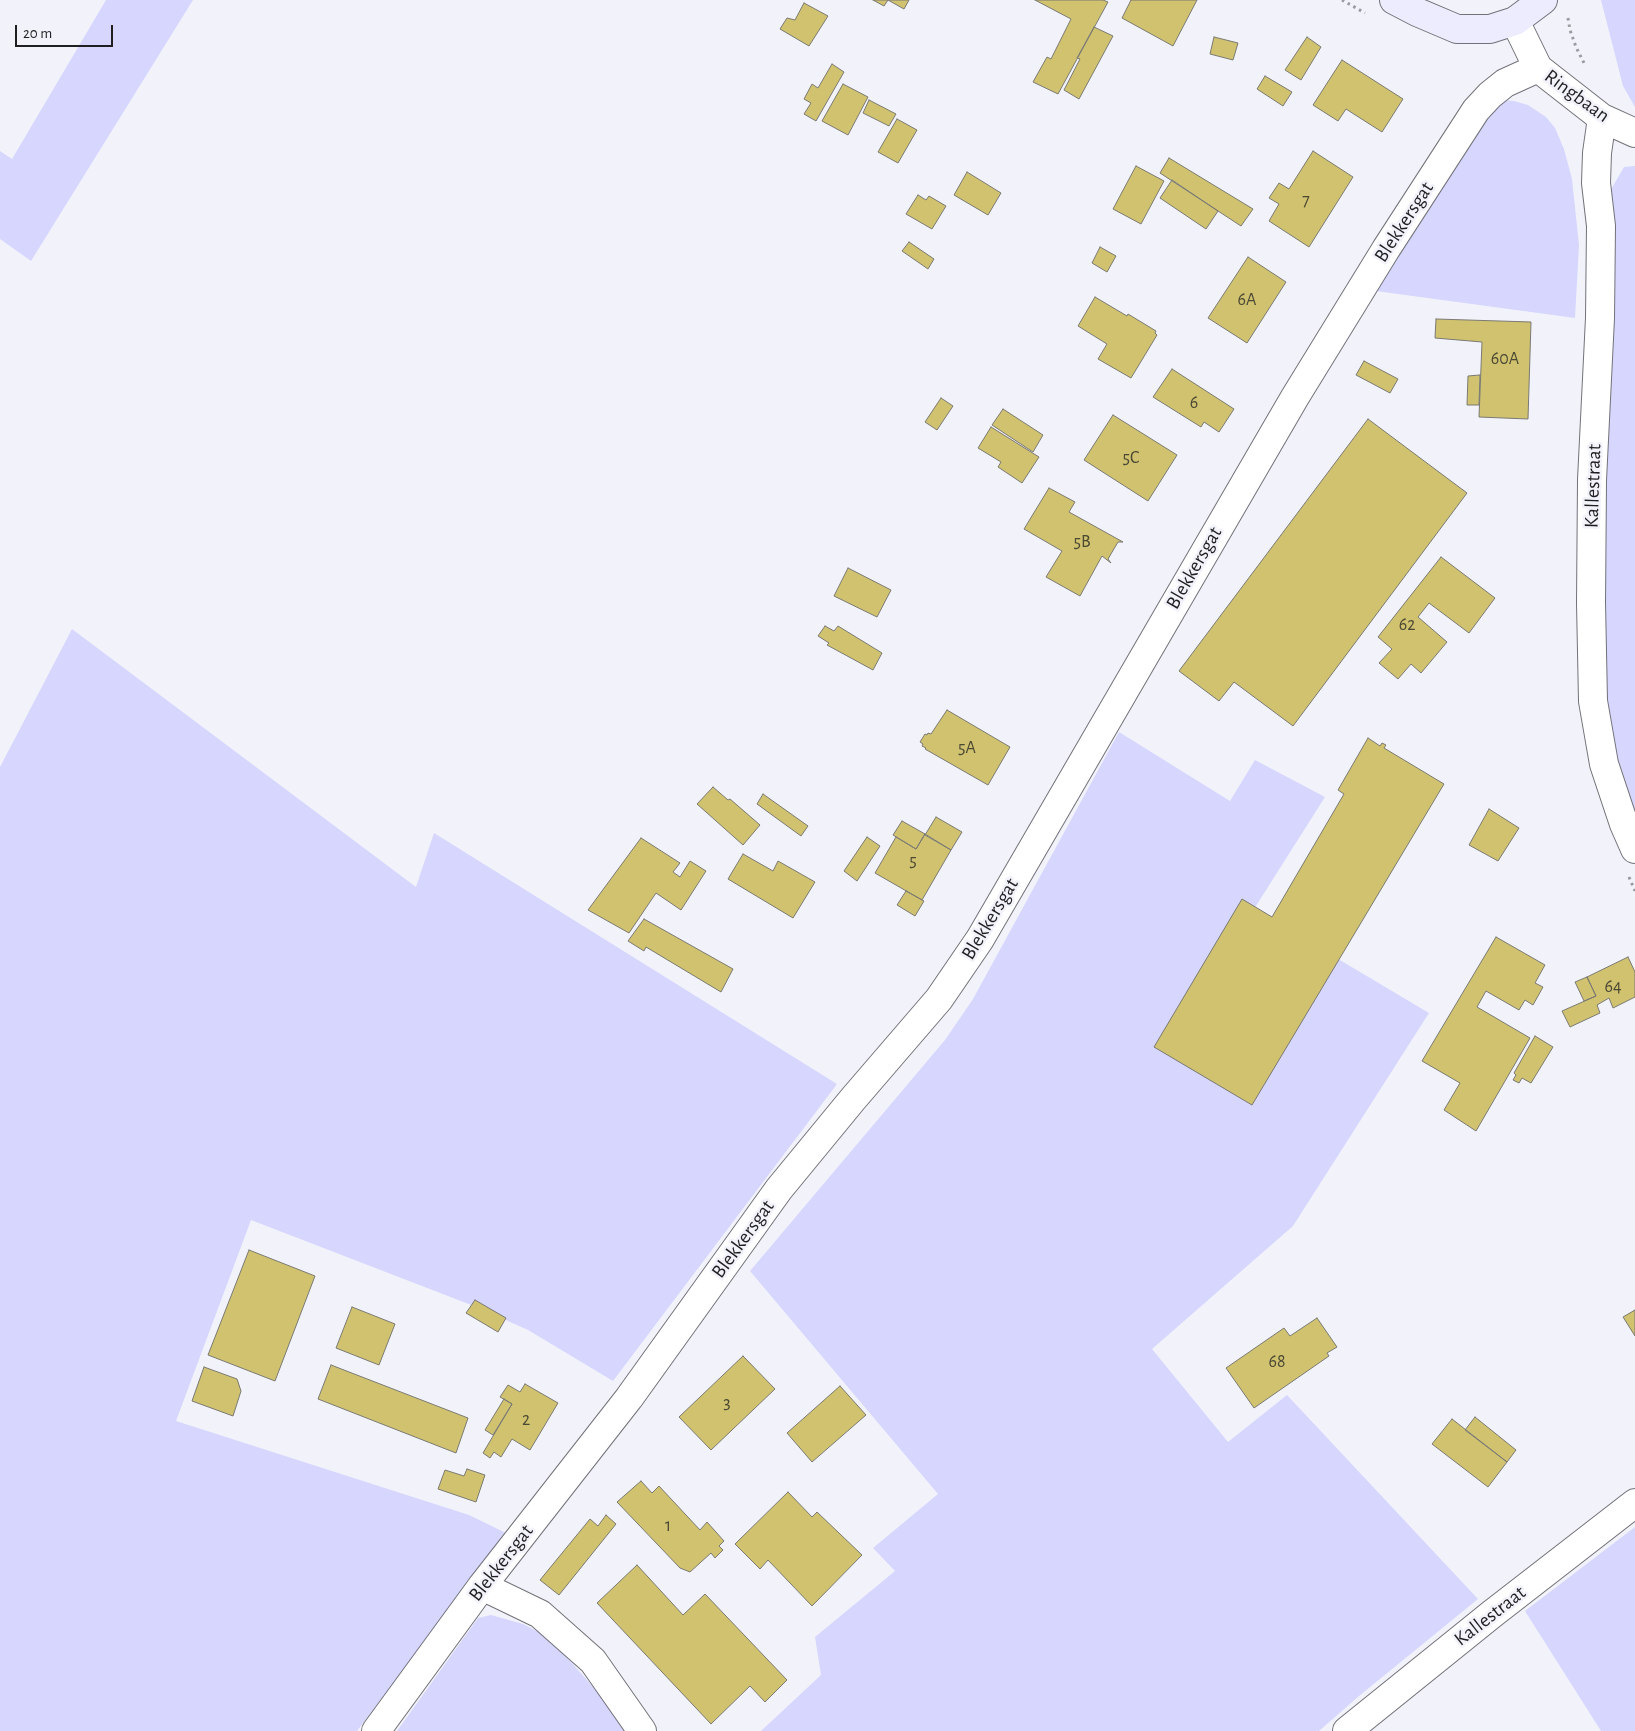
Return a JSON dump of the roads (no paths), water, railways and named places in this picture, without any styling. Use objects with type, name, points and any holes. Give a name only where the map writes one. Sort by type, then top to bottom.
[{"type":"street","points":[[1394,0],[1457,29],[1490,29],[1554,5]]},
{"type":"street","name":"Ringbaan","points":[[1515,21],[1538,68],[1602,118],[1635,133]]},
{"type":"street","name":"Blekkersgat","points":[[376,1731],[482,1586],[629,1398],[779,1189],[939,999],[980,939],[1295,397],[1397,232],[1476,110],[1505,83],[1538,68]]},
{"type":"street","name":"Kallestraat","points":[[1602,118],[1597,153],[1596,183],[1600,235],[1600,318],[1592,480],[1591,603],[1594,701],[1604,764],[1624,824],[1635,849]]},
{"type":"street","name":"Kallestraat","points":[[1347,1731],[1492,1614],[1635,1503]]},
{"type":"street","points":[[482,1586],[540,1614],[593,1660],[642,1731]]}]
